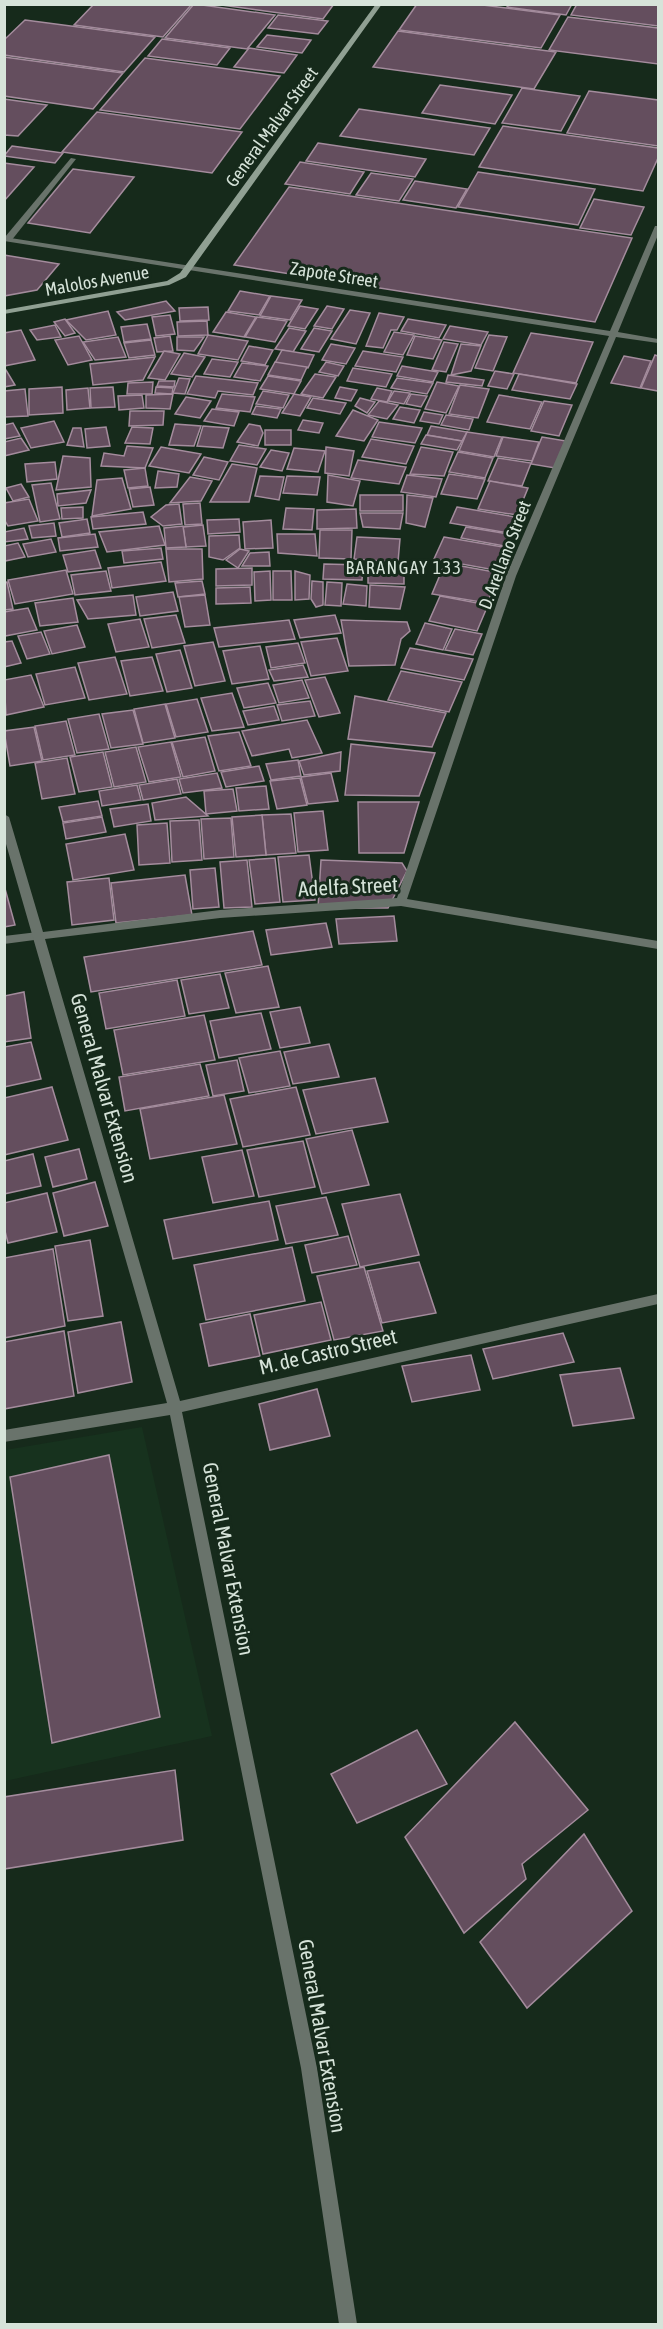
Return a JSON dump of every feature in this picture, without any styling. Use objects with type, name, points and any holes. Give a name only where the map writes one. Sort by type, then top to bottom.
[{"type":"street","name":"General Malvar Street","points":[[189,267],[379,4]]},
{"type":"street","points":[[6,239],[73,159]]},
{"type":"street","name":"D. Arellano Street","points":[[401,902],[512,576],[658,228]]},
{"type":"street","name":"Zapote Street","points":[[6,239],[658,341]]},
{"type":"street","name":"Malolos Avenue","points":[[4,312],[169,283],[177,279],[189,267]]},
{"type":"street","name":"General Malvar Extension","points":[[4,817],[175,1408],[309,2068],[348,2325]]},
{"type":"street","name":"Adelfa Street","points":[[4,940],[220,914],[401,902],[658,945]]},
{"type":"street","name":"M. de Castro Street","points":[[4,1436],[175,1408],[658,1299]]},
{"type":"shaded area","points":[[142,1427],[212,1736],[5,1781],[5,1450]]},
{"type":"building","points":[[94,4],[192,4],[163,37],[74,25]]},
{"type":"building","points":[[194,4],[275,15],[247,49],[165,38]]},
{"type":"building","points":[[214,4],[334,4],[323,19]]},
{"type":"building","points":[[417,4],[475,4],[560,15],[541,48],[399,30]]},
{"type":"building","points":[[509,4],[572,4],[566,15],[507,7]]},
{"type":"building","points":[[577,4],[658,4],[658,26],[571,15]]},
{"type":"building","points":[[278,15],[328,21],[318,34],[268,28]]},
{"type":"building","points":[[568,17],[658,28],[658,64],[549,50]]},
{"type":"building","points":[[25,20],[155,37],[124,72],[4,55],[4,40]]},
{"type":"building","points":[[398,31],[556,52],[534,89],[373,67]]},
{"type":"building","points":[[267,35],[311,40],[302,53],[257,47]]},
{"type":"building","points":[[162,39],[230,48],[217,65],[148,56]]},
{"type":"building","points":[[249,48],[297,55],[284,73],[234,67]]},
{"type":"building","points":[[4,57],[123,73],[93,109],[4,96]]},
{"type":"building","points":[[145,58],[280,76],[240,129],[100,110]]},
{"type":"building","points":[[440,85],[512,95],[495,124],[422,113]]},
{"type":"building","points":[[522,88],[580,96],[561,131],[502,123]]},
{"type":"building","points":[[589,91],[658,100],[658,146],[567,133]]},
{"type":"building","points":[[4,99],[47,105],[18,136],[4,135]]},
{"type":"building","points":[[359,109],[490,128],[474,155],[340,136]]},
{"type":"building","points":[[97,112],[242,132],[212,173],[62,152]]},
{"type":"building","points":[[503,126],[658,148],[658,158],[643,191],[479,167]]},
{"type":"building","points":[[318,143],[426,159],[415,177],[306,161]]},
{"type":"building","points":[[12,146],[63,153],[55,163],[4,156]]},
{"type":"building","points":[[300,162],[364,172],[350,194],[285,184]]},
{"type":"building","points":[[4,163],[34,167],[4,201]]},
{"type":"building","points":[[73,169],[134,177],[90,233],[28,223]]},
{"type":"building","points":[[478,172],[595,189],[578,225],[458,207]]},
{"type":"building","points":[[371,173],[413,179],[399,201],[356,195]]},
{"type":"building","points":[[415,181],[467,189],[456,208],[403,200]]},
{"type":"building","points":[[289,187],[632,238],[595,322],[234,265]]},
{"type":"building","points":[[594,199],[644,207],[631,235],[580,228]]},
{"type":"building","points":[[4,255],[59,264],[37,290],[4,296]]},
{"type":"building","points":[[240,291],[270,296],[259,315],[228,311]]},
{"type":"building","points":[[271,296],[302,300],[290,320],[260,316]]},
{"type":"building","points":[[166,301],[175,311],[125,320],[117,312]]},
{"type":"building","points":[[300,306],[318,309],[305,329],[288,326]]},
{"type":"building","points":[[327,306],[344,309],[332,329],[314,326]]},
{"type":"building","points":[[208,307],[209,320],[180,321],[179,308]]},
{"type":"building","points":[[350,310],[370,313],[356,344],[331,339]]},
{"type":"building","points":[[108,311],[116,335],[86,340],[66,320]]},
{"type":"building","points":[[226,312],[256,317],[244,337],[213,332]]},
{"type":"building","points":[[379,313],[404,317],[397,330],[391,330],[383,348],[366,346]]},
{"type":"building","points":[[170,315],[175,334],[156,336],[152,317]]},
{"type":"building","points":[[257,317],[287,321],[275,342],[245,337]]},
{"type":"building","points":[[65,319],[75,333],[65,336],[54,322]]},
{"type":"building","points":[[408,319],[446,325],[439,338],[401,331]]},
{"type":"building","points":[[207,321],[208,335],[178,336],[177,322]]},
{"type":"building","points":[[147,324],[151,339],[124,342],[121,327]]},
{"type":"building","points":[[55,325],[61,337],[37,340],[30,330]]},
{"type":"building","points":[[450,326],[488,332],[481,345],[443,339]]},
{"type":"building","points":[[289,328],[306,331],[293,352],[275,349]]},
{"type":"building","points":[[314,328],[332,331],[319,352],[301,349]]},
{"type":"building","points":[[21,330],[35,360],[4,366],[4,333]]},
{"type":"building","points":[[394,332],[414,335],[403,355],[384,352]]},
{"type":"building","points":[[531,333],[593,342],[576,383],[513,373]]},
{"type":"building","points":[[208,335],[248,341],[238,360],[198,354]]},
{"type":"building","points":[[489,335],[507,337],[493,371],[475,368]]},
{"type":"building","points":[[79,336],[92,360],[68,365],[55,340]]},
{"type":"building","points":[[170,336],[173,351],[157,352],[154,338]]},
{"type":"building","points":[[415,336],[442,340],[433,359],[407,355]]},
{"type":"building","points":[[118,337],[126,357],[95,360],[83,342]]},
{"type":"building","points":[[177,337],[204,337],[194,351],[177,350]]},
{"type":"building","points":[[151,340],[155,355],[129,358],[124,343]]},
{"type":"building","points":[[444,342],[458,344],[446,372],[432,370]]},
{"type":"building","points":[[331,344],[355,348],[346,364],[322,360]]},
{"type":"building","points":[[461,344],[481,346],[471,371],[451,375]]},
{"type":"building","points":[[249,346],[273,350],[265,365],[241,361]]},
{"type":"building","points":[[282,350],[314,355],[308,368],[275,363]]},
{"type":"building","points":[[164,351],[180,354],[165,380],[148,378]]},
{"type":"building","points":[[363,351],[403,357],[396,372],[355,366]]},
{"type":"building","points":[[184,353],[205,357],[192,377],[171,374]]},
{"type":"building","points":[[655,355],[658,356],[658,391],[641,388]]},
{"type":"building","points":[[624,356],[651,361],[640,388],[611,383]]},
{"type":"building","points":[[155,357],[143,380],[93,385],[90,364]]},
{"type":"building","points":[[212,359],[238,362],[230,377],[204,374]]},
{"type":"building","points":[[275,362],[307,367],[301,380],[268,375]]},
{"type":"building","points":[[326,362],[344,366],[338,376],[319,372]]},
{"type":"building","points":[[242,363],[268,366],[260,381],[234,377]]},
{"type":"building","points":[[402,366],[438,372],[433,382],[397,376]]},
{"type":"building","points":[[353,368],[392,374],[386,387],[347,381]]},
{"type":"building","points":[[4,370],[6,370],[15,385],[4,387]]},
{"type":"building","points":[[495,371],[514,374],[507,389],[488,386]]},
{"type":"building","points":[[315,374],[336,377],[323,398],[301,394]]},
{"type":"building","points":[[519,374],[577,384],[570,399],[512,390]]},
{"type":"building","points":[[448,375],[484,380],[482,386],[446,382]]},
{"type":"building","points":[[196,376],[258,383],[253,395],[218,391],[215,398],[187,394]]},
{"type":"building","points":[[268,376],[301,381],[294,394],[260,389]]},
{"type":"building","points":[[179,378],[190,379],[185,394],[173,393]]},
{"type":"building","points":[[397,378],[433,383],[427,394],[391,388]]},
{"type":"building","points":[[159,381],[175,381],[174,387],[157,386]]},
{"type":"building","points":[[153,382],[152,394],[127,394],[128,383]]},
{"type":"building","points":[[437,382],[459,386],[446,413],[425,409]]},
{"type":"building","points":[[460,385],[489,389],[478,418],[449,414]]},
{"type":"building","points":[[62,387],[63,413],[29,415],[29,389]]},
{"type":"building","points":[[113,387],[115,407],[91,408],[90,388]]},
{"type":"building","points":[[156,387],[173,388],[172,394],[155,393]]},
{"type":"building","points":[[340,387],[357,390],[351,401],[335,398]]},
{"type":"building","points":[[88,388],[90,408],[67,410],[66,390]]},
{"type":"building","points":[[377,388],[392,391],[387,402],[371,399]]},
{"type":"building","points":[[25,389],[28,416],[4,417],[4,391]]},
{"type":"building","points":[[263,391],[289,395],[283,408],[256,404]]},
{"type":"building","points":[[394,391],[410,393],[404,404],[388,401]]},
{"type":"building","points":[[173,394],[170,409],[146,408],[146,395]]},
{"type":"building","points":[[222,394],[255,397],[250,412],[216,408]]},
{"type":"building","points":[[294,394],[311,397],[300,416],[282,413]]},
{"type":"building","points":[[411,394],[427,396],[421,407],[406,404]]},
{"type":"building","points":[[142,395],[144,408],[119,410],[118,396]]},
{"type":"building","points":[[499,395],[542,402],[530,429],[487,422]]},
{"type":"building","points":[[186,397],[211,401],[200,418],[175,414]]},
{"type":"building","points":[[313,398],[346,403],[340,414],[307,408]]},
{"type":"building","points":[[360,398],[375,402],[367,413],[355,406]]},
{"type":"building","points":[[379,401],[398,405],[387,419],[368,415]]},
{"type":"building","points":[[544,401],[572,405],[559,436],[531,431]]},
{"type":"building","points":[[256,406],[281,409],[277,418],[252,414]]},
{"type":"building","points":[[400,407],[420,410],[414,423],[393,419]]},
{"type":"building","points":[[212,409],[239,412],[234,426],[204,421]]},
{"type":"building","points":[[353,410],[378,420],[364,441],[336,436]]},
{"type":"building","points":[[130,411],[164,411],[163,425],[129,426]]},
{"type":"building","points":[[424,412],[443,415],[439,424],[420,421]]},
{"type":"building","points":[[446,415],[473,419],[469,430],[441,425]]},
{"type":"building","points":[[303,420],[323,423],[319,433],[298,430]]},
{"type":"building","points":[[54,421],[64,442],[31,448],[21,428]]},
{"type":"building","points":[[379,422],[422,428],[415,443],[372,437]]},
{"type":"building","points":[[13,423],[20,436],[4,439],[4,425]]},
{"type":"building","points":[[175,424],[201,426],[194,446],[169,445]]},
{"type":"building","points":[[249,424],[260,426],[263,433],[258,446],[237,442]]},
{"type":"building","points":[[203,426],[229,428],[223,448],[197,446]]},
{"type":"building","points":[[431,426],[467,432],[462,441],[427,435]]},
{"type":"building","points":[[106,427],[110,446],[87,448],[85,429]]},
{"type":"building","points":[[132,427],[153,428],[150,444],[125,443]]},
{"type":"building","points":[[73,428],[81,428],[84,447],[67,445]]},
{"type":"building","points":[[265,430],[291,430],[291,445],[265,445]]},
{"type":"building","points":[[467,432],[502,437],[494,457],[459,451]]},
{"type":"building","points":[[426,435],[462,441],[457,450],[421,444]]},
{"type":"building","points":[[503,437],[539,442],[532,461],[496,456]]},
{"type":"building","points":[[542,437],[566,441],[555,468],[531,464]]},
{"type":"building","points":[[21,438],[29,450],[4,456],[4,442]]},
{"type":"building","points":[[371,439],[414,446],[406,464],[362,457]]},
{"type":"building","points":[[239,445],[266,449],[257,465],[230,461]]},
{"type":"building","points":[[127,446],[153,448],[145,468],[101,466],[104,453],[124,456]]},
{"type":"building","points":[[161,447],[201,454],[189,473],[149,466]]},
{"type":"building","points":[[326,447],[354,451],[349,476],[325,473]]},
{"type":"building","points":[[421,447],[453,452],[444,476],[410,474]]},
{"type":"building","points":[[294,448],[325,451],[318,472],[287,469]]},
{"type":"building","points":[[271,450],[289,453],[282,471],[260,467]]},
{"type":"building","points":[[458,452],[493,458],[485,478],[449,472]]},
{"type":"building","points":[[63,456],[90,458],[91,487],[56,490]]},
{"type":"building","points":[[204,457],[228,462],[219,480],[193,475]]},
{"type":"building","points":[[498,458],[531,463],[522,486],[488,481]]},
{"type":"building","points":[[358,460],[406,467],[399,484],[351,478]]},
{"type":"building","points":[[55,462],[57,479],[27,482],[25,464]]},
{"type":"building","points":[[232,464],[257,468],[249,502],[210,502]]},
{"type":"building","points":[[145,468],[148,486],[128,488],[124,470]]},
{"type":"building","points":[[158,471],[179,474],[177,487],[155,488]]},
{"type":"building","points":[[449,474],[485,479],[477,499],[441,494]]},
{"type":"building","points":[[328,475],[360,481],[353,506],[327,502]]},
{"type":"building","points":[[407,475],[442,479],[436,497],[401,492]]},
{"type":"building","points":[[260,476],[284,477],[279,500],[255,496]]},
{"type":"building","points":[[287,476],[320,477],[317,495],[283,493]]},
{"type":"building","points":[[190,477],[212,481],[201,501],[170,503]]},
{"type":"building","points":[[122,478],[131,509],[92,516],[97,480]]},
{"type":"building","points":[[490,481],[528,488],[517,515],[478,509]]},
{"type":"building","points":[[51,483],[60,519],[40,522],[32,485]]},
{"type":"building","points":[[21,484],[29,497],[13,501],[6,488]]},
{"type":"building","points":[[150,487],[154,505],[133,507],[129,489]]},
{"type":"building","points":[[91,490],[86,503],[58,506],[57,494]]},
{"type":"building","points":[[360,495],[403,495],[403,511],[360,511]]},
{"type":"building","points":[[407,495],[433,498],[425,527],[406,523]]},
{"type":"building","points":[[29,499],[38,521],[8,526],[4,519],[4,503]]},
{"type":"building","points":[[200,503],[202,524],[185,525],[183,504]]},
{"type":"building","points":[[179,504],[182,524],[163,526],[151,517],[166,505]]},
{"type":"building","points":[[83,507],[83,518],[62,519],[61,508]]},
{"type":"building","points":[[457,507],[521,518],[515,534],[450,523]]},
{"type":"building","points":[[286,508],[314,509],[312,530],[283,529]]},
{"type":"building","points":[[356,509],[357,528],[317,529],[317,510]]},
{"type":"building","points":[[143,512],[146,524],[93,529],[91,517]]},
{"type":"building","points":[[360,513],[403,513],[400,529],[363,527]]},
{"type":"building","points":[[87,519],[90,533],[62,537],[59,523]]},
{"type":"building","points":[[239,519],[240,532],[208,534],[207,520]]},
{"type":"building","points":[[271,520],[273,548],[245,549],[243,522]]},
{"type":"building","points":[[54,523],[56,536],[32,538],[29,526]]},
{"type":"building","points":[[203,525],[206,546],[186,547],[183,527]]},
{"type":"building","points":[[159,526],[165,545],[107,552],[99,532]]},
{"type":"building","points":[[183,526],[186,547],[166,548],[164,528]]},
{"type":"building","points":[[466,527],[514,535],[510,547],[461,538]]},
{"type":"building","points":[[24,528],[28,539],[4,542],[4,532]]},
{"type":"building","points":[[320,530],[352,530],[351,559],[319,558]]},
{"type":"building","points":[[95,534],[98,547],[60,551],[58,538]]},
{"type":"building","points":[[277,534],[315,534],[317,556],[278,553]]},
{"type":"building","points":[[239,535],[240,548],[223,560],[209,557],[209,536]]},
{"type":"building","points":[[357,537],[400,539],[398,562],[354,559]]},
{"type":"building","points":[[444,537],[509,548],[500,571],[434,559]]},
{"type":"building","points":[[51,539],[56,552],[28,557],[23,544]]},
{"type":"building","points":[[18,543],[25,557],[5,561],[4,546]]},
{"type":"building","points":[[161,548],[163,559],[124,563],[122,551]]},
{"type":"building","points":[[166,549],[202,549],[203,579],[169,582]]},
{"type":"building","points":[[240,549],[249,551],[238,568],[226,560]]},
{"type":"building","points":[[95,550],[101,568],[68,572],[63,555]]},
{"type":"building","points":[[269,552],[270,566],[242,566],[250,553]]},
{"type":"building","points":[[161,562],[166,581],[112,588],[108,568]]},
{"type":"building","points":[[445,563],[500,573],[487,603],[432,594]]},
{"type":"building","points":[[324,564],[363,565],[362,580],[323,579]]},
{"type":"building","points":[[368,566],[404,566],[404,584],[368,583]]},
{"type":"building","points":[[252,568],[252,585],[216,586],[216,569]]},
{"type":"building","points":[[66,570],[73,594],[15,604],[8,580]]},
{"type":"building","points":[[106,571],[111,591],[75,595],[71,575]]},
{"type":"building","points":[[270,571],[271,600],[255,601],[254,572]]},
{"type":"building","points":[[273,571],[291,571],[292,600],[273,600]]},
{"type":"building","points":[[295,571],[310,575],[309,599],[295,600]]},
{"type":"building","points":[[202,581],[205,594],[178,597],[175,583]]},
{"type":"building","points":[[312,581],[323,582],[323,605],[316,607],[311,599]]},
{"type":"building","points":[[7,582],[13,609],[4,610],[4,583]]},
{"type":"building","points":[[327,582],[342,583],[341,606],[325,605]]},
{"type":"building","points":[[347,584],[367,586],[366,606],[343,604]]},
{"type":"building","points":[[370,585],[405,587],[400,609],[369,607]]},
{"type":"building","points":[[250,587],[251,603],[216,604],[216,588]]},
{"type":"building","points":[[173,592],[178,611],[140,616],[136,597]]},
{"type":"building","points":[[133,595],[136,615],[88,619],[77,600]]},
{"type":"building","points":[[205,595],[210,625],[185,627],[179,597]]},
{"type":"building","points":[[440,596],[488,605],[477,631],[429,621]]},
{"type":"building","points":[[73,598],[78,622],[40,626],[35,603]]},
{"type":"building","points":[[28,608],[37,630],[5,636],[4,612]]},
{"type":"building","points":[[176,615],[185,643],[152,648],[144,619]]},
{"type":"building","points":[[335,615],[341,633],[300,638],[294,620]]},
{"type":"building","points":[[140,619],[149,647],[116,652],[108,624]]},
{"type":"building","points":[[289,620],[295,639],[219,647],[214,628]]},
{"type":"building","points":[[341,620],[407,622],[410,631],[401,639],[395,665],[349,666]]},
{"type":"building","points":[[425,623],[452,629],[443,650],[416,644]]},
{"type":"building","points":[[77,625],[85,647],[52,654],[44,631]]},
{"type":"building","points":[[455,629],[482,634],[473,655],[445,650]]},
{"type":"building","points":[[41,632],[50,654],[27,659],[18,636]]},
{"type":"building","points":[[337,638],[348,671],[311,676],[301,642]]},
{"type":"building","points":[[12,641],[21,663],[4,667],[4,642]]},
{"type":"building","points":[[213,642],[225,681],[195,686],[184,646]]},
{"type":"building","points":[[298,643],[305,663],[271,668],[266,647]]},
{"type":"building","points":[[260,646],[269,679],[232,684],[223,651]]},
{"type":"building","points":[[410,648],[473,659],[464,680],[401,668]]},
{"type":"building","points":[[180,650],[192,688],[167,692],[156,654]]},
{"type":"building","points":[[115,657],[127,694],[89,700],[78,663]]},
{"type":"building","points":[[152,657],[163,691],[130,696],[121,661]]},
{"type":"building","points":[[303,665],[308,677],[274,681],[269,670]]},
{"type":"building","points":[[75,667],[85,698],[45,705],[36,674]]},
{"type":"building","points":[[401,671],[462,682],[449,712],[388,700]]},
{"type":"building","points":[[31,675],[44,707],[6,715],[4,680]]},
{"type":"building","points":[[325,677],[340,713],[319,717],[305,680]]},
{"type":"building","points":[[302,680],[309,698],[279,703],[273,685]]},
{"type":"building","points":[[268,683],[276,703],[244,708],[237,688]]},
{"type":"building","points":[[232,693],[244,727],[212,731],[201,698]]},
{"type":"building","points":[[355,696],[446,713],[432,747],[348,739]]},
{"type":"building","points":[[197,699],[208,732],[176,737],[166,704]]},
{"type":"building","points":[[310,701],[315,716],[282,721],[277,705]]},
{"type":"building","points":[[165,704],[175,738],[143,743],[134,709]]},
{"type":"building","points":[[274,706],[279,720],[248,725],[243,711]]},
{"type":"building","points":[[133,710],[143,744],[111,748],[102,714]]},
{"type":"building","points":[[99,714],[109,749],[77,753],[68,719]]},
{"type":"building","points":[[307,720],[322,753],[292,758],[289,749],[252,756],[242,731]]},
{"type":"building","points":[[66,721],[75,755],[43,760],[35,726]]},
{"type":"building","points":[[34,727],[42,761],[10,766],[4,731]]},
{"type":"building","points":[[239,732],[251,766],[219,771],[208,736]]},
{"type":"building","points":[[205,737],[215,771],[183,777],[172,742]]},
{"type":"building","points":[[171,742],[181,777],[149,782],[138,747]]},
{"type":"building","points":[[351,744],[435,753],[419,796],[345,795]]},
{"type":"building","points":[[136,747],[146,782],[114,787],[105,752]]},
{"type":"building","points":[[103,752],[112,787],[79,792],[70,757]]},
{"type":"building","points":[[341,752],[340,771],[304,775],[299,761]]},
{"type":"building","points":[[67,758],[75,794],[42,799],[35,763]]},
{"type":"building","points":[[298,760],[301,776],[271,780],[266,764]]},
{"type":"building","points":[[259,766],[264,781],[226,787],[221,772]]},
{"type":"building","points":[[217,773],[222,788],[183,793],[179,779]]},
{"type":"building","points":[[331,773],[338,801],[308,804],[301,777]]},
{"type":"building","points":[[300,778],[307,805],[277,809],[270,781]]},
{"type":"building","points":[[177,779],[181,794],[143,800],[139,785]]},
{"type":"building","points":[[137,785],[141,800],[102,806],[99,791]]},
{"type":"building","points":[[266,786],[269,809],[239,811],[236,788]]},
{"type":"building","points":[[233,789],[237,811],[206,814],[204,791]]},
{"type":"building","points":[[186,797],[208,816],[155,820],[152,803]]},
{"type":"building","points":[[98,801],[102,816],[63,822],[59,807]]},
{"type":"building","points":[[358,802],[419,802],[404,853],[359,853]]},
{"type":"building","points":[[148,804],[151,821],[114,827],[110,809]]},
{"type":"building","points":[[323,811],[328,850],[298,852],[294,813]]},
{"type":"building","points":[[291,814],[296,853],[266,855],[262,815]]},
{"type":"building","points":[[262,815],[266,855],[236,857],[232,817]]},
{"type":"building","points":[[102,817],[106,832],[66,839],[63,823]]},
{"type":"building","points":[[231,818],[234,857],[204,859],[201,819]]},
{"type":"building","points":[[199,820],[202,860],[172,862],[170,821]]},
{"type":"building","points":[[167,823],[170,863],[139,865],[137,825]]},
{"type":"building","points":[[125,834],[134,870],[73,880],[66,844]]},
{"type":"building","points":[[309,855],[315,900],[283,902],[278,857]]},
{"type":"building","points":[[275,858],[280,902],[255,904],[249,860]]},
{"type":"building","points":[[247,860],[252,907],[224,908],[220,862]]},
{"type":"building","points":[[321,860],[402,863],[407,871],[388,908],[318,908]]},
{"type":"building","points":[[215,868],[219,907],[193,909],[190,870]]},
{"type":"building","points":[[185,875],[192,915],[116,923],[111,883]]},
{"type":"building","points":[[109,878],[114,920],[72,925],[67,882]]},
{"type":"building","points":[[4,885],[15,925],[4,927]]},
{"type":"building","points":[[394,916],[397,941],[339,944],[336,919]]},
{"type":"building","points":[[326,923],[332,947],[271,955],[266,930]]},
{"type":"building","points":[[253,931],[262,965],[91,992],[84,957]]},
{"type":"building","points":[[268,966],[279,1007],[236,1013],[225,973]]},
{"type":"building","points":[[220,974],[229,1008],[189,1014],[181,980]]},
{"type":"building","points":[[177,980],[185,1016],[106,1029],[99,993]]},
{"type":"building","points":[[24,992],[31,1038],[4,1042],[4,996]]},
{"type":"building","points":[[300,1007],[310,1043],[280,1048],[270,1012]]},
{"type":"building","points":[[261,1013],[271,1049],[219,1058],[210,1021]]},
{"type":"building","points":[[204,1015],[215,1060],[123,1075],[114,1030]]},
{"type":"building","points":[[31,1042],[41,1079],[4,1087],[4,1047]]},
{"type":"building","points":[[329,1044],[339,1077],[293,1084],[284,1052]]},
{"type":"building","points":[[280,1051],[290,1086],[249,1093],[239,1058]]},
{"type":"building","points":[[237,1060],[244,1091],[213,1096],[206,1065]]},
{"type":"building","points":[[200,1064],[209,1096],[125,1111],[119,1077]]},
{"type":"building","points":[[375,1078],[388,1122],[316,1134],[303,1090]]},
{"type":"building","points":[[52,1087],[68,1140],[4,1155],[4,1098]]},
{"type":"building","points":[[296,1087],[310,1135],[243,1147],[230,1099]]},
{"type":"building","points":[[224,1095],[237,1144],[150,1159],[140,1109]]},
{"type":"building","points":[[352,1130],[369,1185],[322,1194],[306,1139]]},
{"type":"building","points":[[303,1141],[315,1187],[259,1197],[247,1150]]},
{"type":"building","points":[[79,1149],[87,1179],[53,1187],[45,1157]]},
{"type":"building","points":[[242,1150],[254,1196],[213,1203],[202,1157]]},
{"type":"building","points":[[33,1154],[41,1186],[4,1194],[4,1161]]},
{"type":"building","points":[[95,1182],[108,1226],[64,1236],[53,1193]]},
{"type":"building","points":[[47,1193],[57,1232],[8,1243],[4,1227],[4,1203]]},
{"type":"building","points":[[400,1194],[419,1255],[360,1267],[342,1204]]},
{"type":"building","points":[[326,1197],[338,1235],[286,1244],[276,1206]]},
{"type":"building","points":[[269,1201],[278,1240],[173,1259],[164,1220]]},
{"type":"building","points":[[348,1236],[357,1265],[312,1273],[305,1245]]},
{"type":"building","points":[[90,1240],[103,1316],[68,1321],[55,1246]]},
{"type":"building","points":[[292,1247],[305,1301],[206,1320],[194,1265]]},
{"type":"building","points":[[53,1249],[65,1326],[4,1338],[4,1258]]},
{"type":"building","points":[[419,1262],[436,1313],[382,1323],[367,1271]]},
{"type":"building","points":[[364,1267],[383,1331],[334,1340],[317,1276]]},
{"type":"building","points":[[321,1302],[331,1340],[263,1354],[254,1315]]},
{"type":"building","points":[[250,1314],[260,1356],[209,1366],[200,1324]]},
{"type":"building","points":[[121,1322],[132,1382],[78,1393],[68,1332]]},
{"type":"building","points":[[64,1331],[74,1396],[4,1409],[4,1342]]},
{"type":"building","points":[[563,1333],[574,1362],[493,1379],[483,1349]]},
{"type":"building","points":[[471,1355],[480,1390],[412,1402],[402,1366]]},
{"type":"building","points":[[620,1368],[634,1418],[573,1426],[560,1375]]},
{"type":"building","points":[[317,1389],[330,1436],[270,1450],[259,1404]]},
{"type":"building","points":[[109,1455],[160,1717],[52,1743],[10,1477]]},
{"type":"building","points":[[515,1722],[588,1810],[522,1864],[526,1879],[464,1933],[405,1837]]},
{"type":"building","points":[[417,1730],[447,1784],[357,1823],[331,1774]]},
{"type":"building","points":[[175,1770],[183,1840],[4,1869],[4,1797]]},
{"type":"building","points":[[584,1834],[632,1911],[527,2008],[480,1942]]},
{"type":"district","name":"BARANGAY 133","points":[[404,568]]}]
